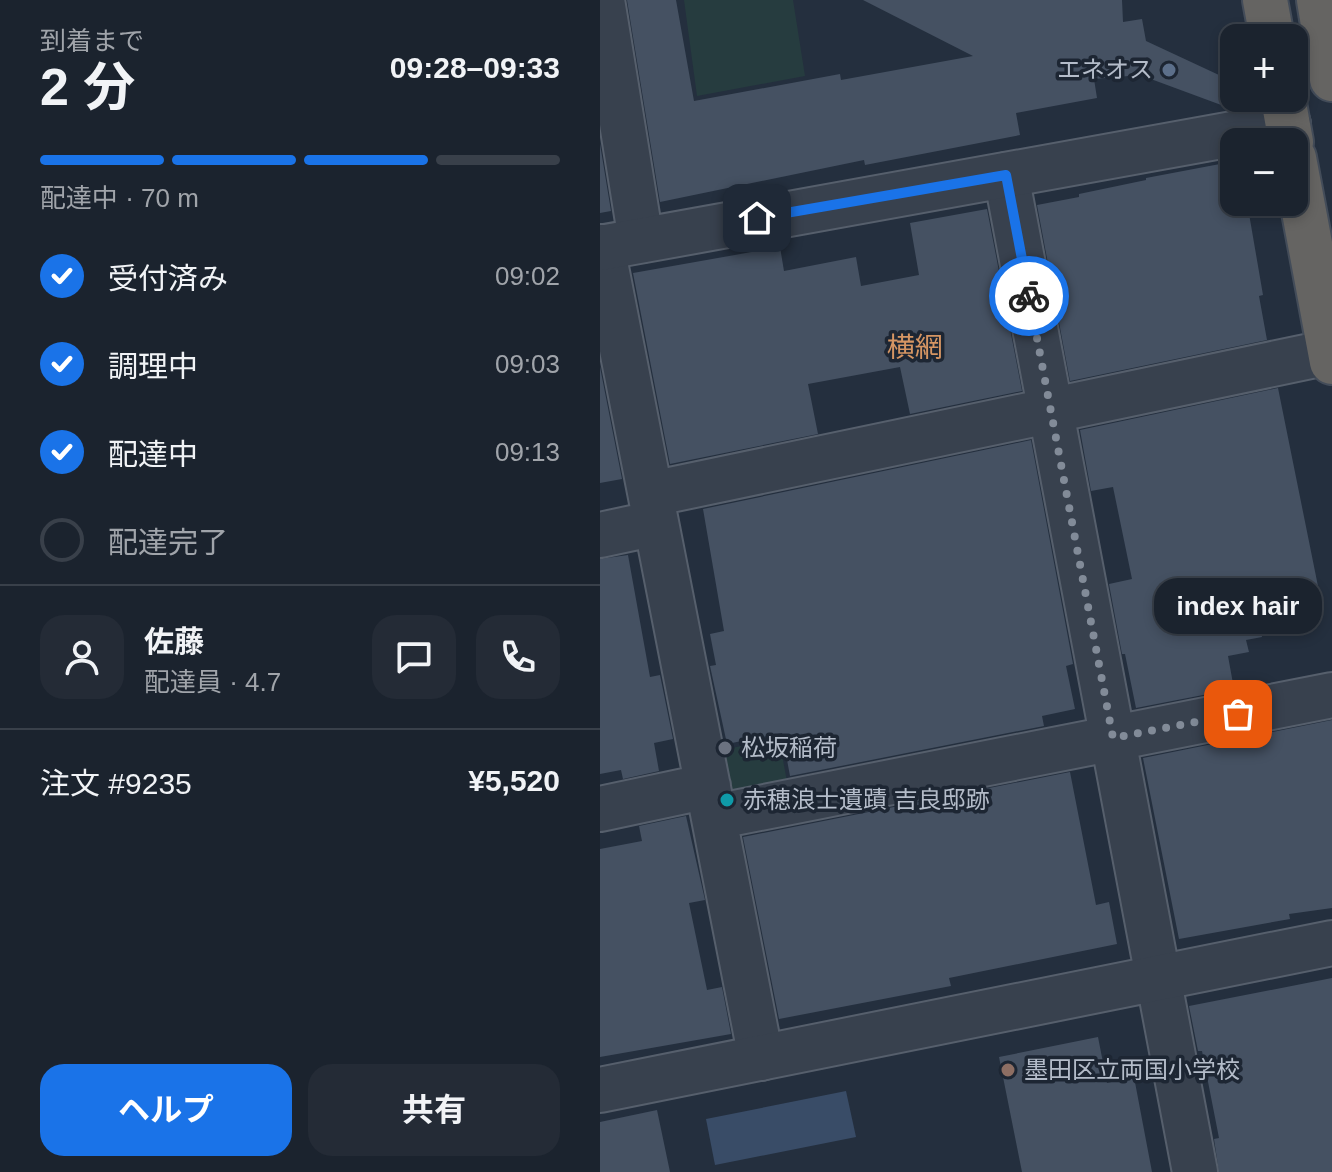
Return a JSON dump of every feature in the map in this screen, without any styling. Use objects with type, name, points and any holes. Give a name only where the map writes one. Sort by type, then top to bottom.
[{"type":"highway","points":[[1265,0],[1269,24]]},
{"type":"highway","points":[[1319,0],[1332,79]]},
{"type":"highway","points":[[1305,216],[1331,357]]},
{"type":"street","points":[[602,0],[614,245],[653,508],[761,1058]]},
{"type":"street","points":[[614,245],[1006,175],[1220,142]]},
{"type":"street","points":[[1006,175],[1195,1172]]},
{"type":"street","points":[[600,535],[653,508],[1050,410],[1331,357]]},
{"type":"street","points":[[600,809],[711,802],[1113,738],[1332,695]]},
{"type":"street","points":[[600,1090],[1332,943]]},
{"type":"green space","points":[[684,0],[793,0],[805,76],[697,96]]},
{"type":"green space","points":[[779,739],[789,792],[732,802],[721,750]]},
{"type":"water","points":[[846,1091],[856,1137],[715,1165],[706,1119]]},
{"type":"building","points":[[627,0],[676,0],[694,101],[840,74],[841,80],[973,56],[863,0],[1122,0],[1123,22],[1142,19],[1146,41],[1220,75],[1220,105],[1140,75],[1094,79],[1097,98],[1016,113],[1020,135],[865,165],[864,160],[660,202]]},
{"type":"building","points":[[600,144],[611,211],[600,213]]},
{"type":"building","points":[[1220,164],[1220,216],[1249,216],[1267,340],[1070,381],[1037,205],[1146,178]]},
{"type":"building","points":[[987,209],[1022,391],[910,414],[900,367],[808,384],[818,434],[670,464],[633,273],[780,247],[784,271],[856,257],[861,286],[919,275],[910,223]]},
{"type":"building","points":[[600,367],[622,479],[600,483]]},
{"type":"building","points":[[1278,388],[1321,601],[1257,609],[1262,637],[1246,640],[1249,652],[1228,656],[1234,689],[1136,708],[1109,584],[1132,579],[1113,487],[1091,491],[1080,430]]},
{"type":"building","points":[[1031,440],[1073,664],[1066,666],[1075,709],[1042,716],[1044,726],[790,776],[782,733],[727,744],[710,666],[716,665],[710,634],[724,631],[703,509]]},
{"type":"building","points":[[628,555],[650,677],[660,675],[673,739],[654,743],[659,771],[623,779],[621,770],[600,774],[600,559]]},
{"type":"building","points":[[1332,720],[1332,908],[1289,914],[1290,919],[1179,939],[1143,758]]},
{"type":"building","points":[[1070,772],[1096,905],[1109,902],[1117,944],[949,978],[951,986],[779,1019],[743,837]]},
{"type":"building","points":[[686,816],[705,900],[689,903],[707,990],[722,987],[731,1034],[600,1057],[600,849],[642,841],[639,826]]},
{"type":"building","points":[[1332,978],[1332,1172],[1219,1172],[1214,1139],[1219,1138],[1202,1051],[1198,1051],[1189,1006]]},
{"type":"building","points":[[1098,1037],[1107,1083],[1134,1077],[1152,1172],[1022,1172],[999,1057]]},
{"type":"building","points":[[657,1110],[670,1172],[600,1172],[600,1122]]},
{"type":"way so far","points":[[1029,296],[1113,738],[1238,714]]},
{"type":"place","name":"エネオス","points":[[1169,70]]},
{"type":"place","name":"index hair","points":[[1238,714]]},
{"type":"place","name":"松坂稲荷","points":[[725,748]]},
{"type":"place","name":"赤穂浪士遺蹟 吉良邸跡","points":[[727,800]]},
{"type":"place","name":"墨田区立両国小学校","points":[[1008,1070]]},
{"type":"district","name":"横網","points":[[915,347]]},
{"type":"route","points":[[757,218],[1006,175],[1029,296]]}]
